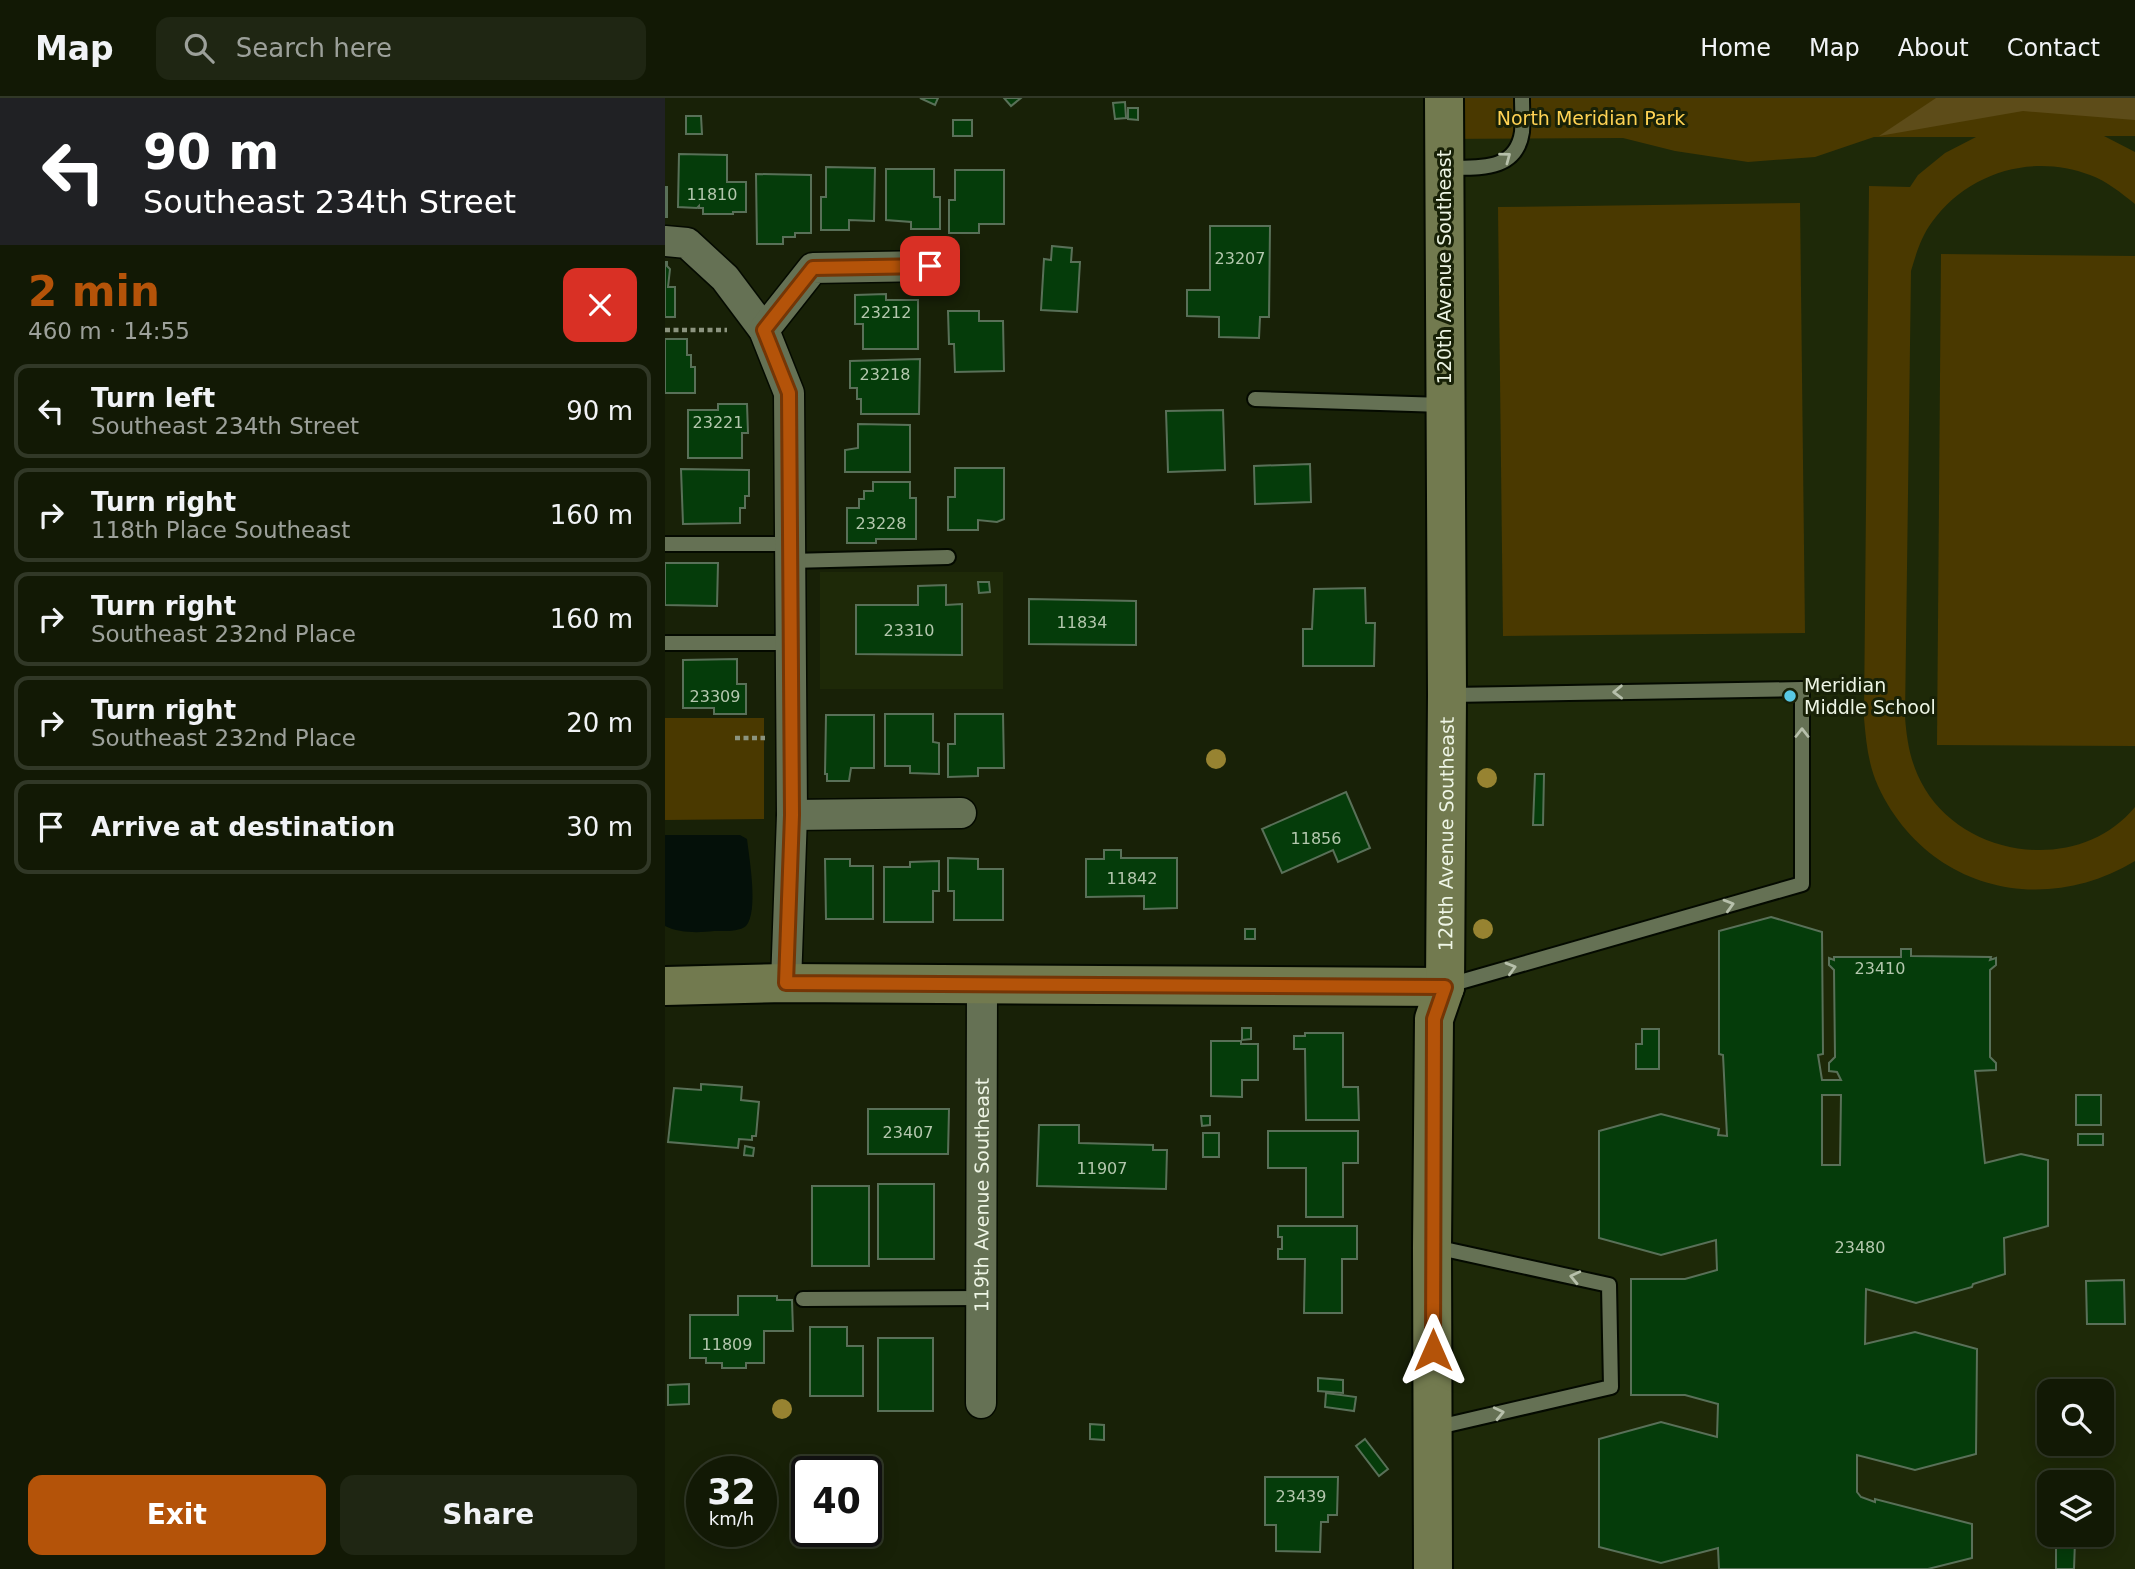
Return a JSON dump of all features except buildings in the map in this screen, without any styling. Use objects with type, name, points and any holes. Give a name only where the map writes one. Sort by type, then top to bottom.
[{"type":"street","name":"120th Avenue Southeast","points":[[1433,1569],[1434,1019],[1445,987],[1447,695],[1444,98]]},
{"type":"street","points":[[665,241],[687,243],[725,278],[764,330],[789,393],[792,815],[786,983]]},
{"type":"street","points":[[764,330],[813,268],[930,266]]},
{"type":"street","points":[[792,815],[961,813]]},
{"type":"street","points":[[665,986],[786,983],[1445,987]]},
{"type":"street","name":"119th Avenue Southeast","points":[[981,1403],[982,985]]},
{"type":"lane","points":[[1444,168],[1489,167],[1504,162],[1516,150],[1522,133],[1522,98]]},
{"type":"lane","points":[[1255,399],[1444,405]]},
{"type":"lane","points":[[665,544],[790,552],[948,557]]},
{"type":"lane","points":[[665,643],[791,643]]},
{"type":"lane","points":[[1445,987],[1802,884],[1802,690],[1447,695]]},
{"type":"lane","points":[[1432,1247],[1609,1284],[1611,1387],[1433,1428]]},
{"type":"lane","points":[[803,1299],[981,1298]]},
{"type":"path","points":[[665,330],[764,330]]},
{"type":"shaded area","name":"Meridian Middle School","points":[[1444,98],[2135,98],[2135,1569],[1434,1569]]},
{"type":"shaded area","points":[[1936,98],[2135,98],[2135,120],[2023,111],[1879,136]]},
{"type":"shaded area","points":[[820,572],[1003,572],[1003,689],[820,689]]},
{"type":"shaded area","points":[[665,835],[740,835],[747,839],[753,897],[750,919],[746,926],[735,930],[695,932],[665,926]]},
{"type":"green space","name":"North Meridian Park","points":[[1436,98],[2135,98],[2135,136],[2104,136],[2135,152],[2135,204],[2108,184],[2090,175],[2046,166],[2024,167],[1983,179],[1964,190],[1932,222],[1919,246],[1911,271],[1905,717],[1911,754],[1920,780],[1944,813],[1968,831],[1996,843],[2026,849],[2056,849],[2085,842],[2112,828],[2135,807],[2135,861],[2099,878],[2062,888],[2025,889],[1989,883],[1955,870],[1925,849],[1899,821],[1878,786],[1870,761],[1864,718],[1869,186],[1910,187],[1918,175],[1945,153],[1976,137],[1874,137],[1815,157],[1748,162],[1675,151],[1623,138],[1435,139]]},
{"type":"green space","points":[[1800,203],[1805,633],[1503,636],[1498,207]]},
{"type":"green space","points":[[1941,254],[2135,256],[2135,746],[1937,745]]},
{"type":"green space","points":[[665,718],[764,718],[764,819],[665,820]]},
{"type":"place","name":"Meridian Middle School","points":[[1790,696]]},
{"type":"route","points":[[930,266],[813,268],[764,330],[789,393],[792,815],[786,983],[1445,987],[1434,1019],[1433,1350]]}]
